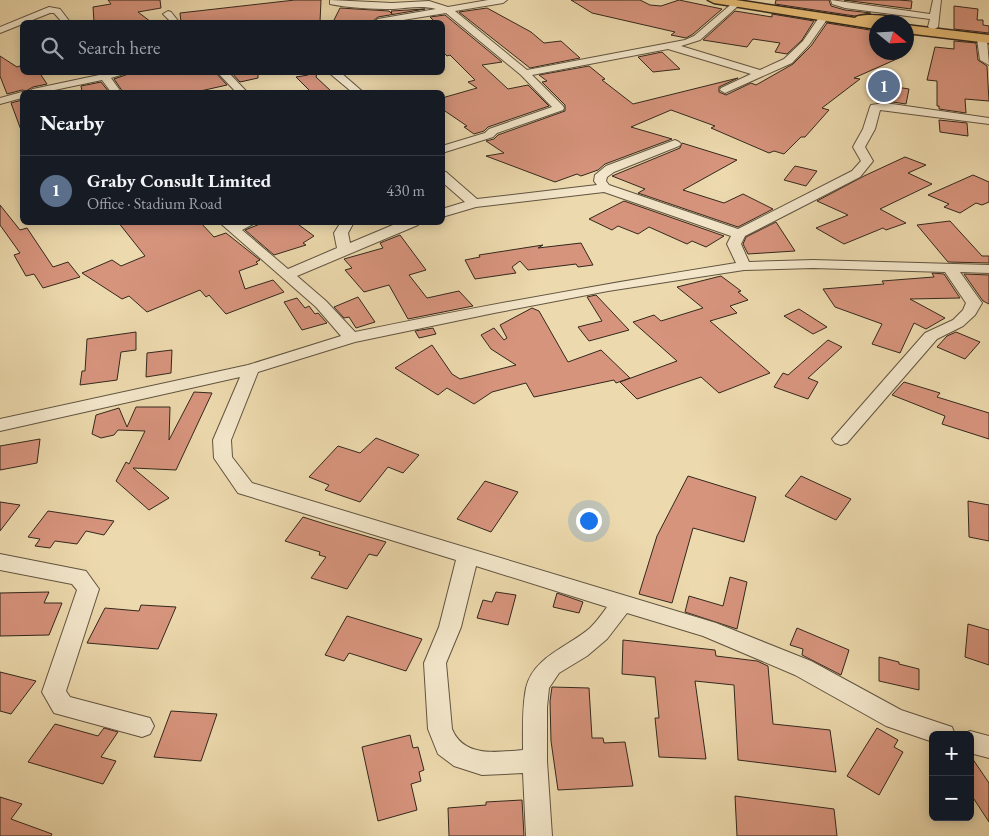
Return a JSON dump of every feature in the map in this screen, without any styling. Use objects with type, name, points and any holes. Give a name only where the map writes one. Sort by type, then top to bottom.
[{"type":"main road","points":[[714,0],[869,18]]},
{"type":"main road","points":[[739,2],[823,18],[869,24]]},
{"type":"main road","points":[[914,23],[934,22],[987,37]]},
{"type":"main road","points":[[914,30],[987,37]]},
{"type":"street","points":[[334,0],[334,2],[340,3],[392,6],[429,4],[448,10],[525,73],[559,108],[498,129],[490,135],[445,149]]},
{"type":"street","points":[[390,20],[503,0]]},
{"type":"street","points":[[835,0],[840,5],[934,22],[937,0]]},
{"type":"street","points":[[525,73],[670,46],[697,38],[739,2]]},
{"type":"street","points":[[24,20],[49,10],[57,11],[64,20]]},
{"type":"street","points":[[168,14],[173,20]]},
{"type":"street","points":[[725,90],[762,74],[795,56],[823,18]]},
{"type":"street","points":[[0,30],[20,22]]},
{"type":"street","points":[[987,37],[985,60],[989,62]]},
{"type":"street","points":[[670,46],[762,74]]},
{"type":"street","points":[[41,90],[104,75],[115,90]]},
{"type":"street","points":[[225,75],[240,90]]},
{"type":"street","points":[[337,75],[356,90]]},
{"type":"street","points":[[0,101],[20,96]]},
{"type":"street","points":[[744,266],[734,244],[739,234],[856,174],[867,162],[859,147],[868,129],[874,107],[989,121]]},
{"type":"street","points":[[605,188],[600,181],[601,174],[675,144]]},
{"type":"street","points":[[445,178],[474,203]]},
{"type":"street","points":[[445,212],[474,203],[605,188],[739,234]]},
{"type":"street","points":[[345,251],[341,233],[346,225]]},
{"type":"street","points":[[288,274],[406,225]]},
{"type":"street","points":[[228,226],[288,274],[321,304],[351,338]]},
{"type":"street","points":[[0,425],[251,368],[351,338],[598,289],[744,266],[813,264],[989,270]]},
{"type":"street","points":[[841,439],[932,336],[958,323],[970,312],[974,303],[949,268]]},
{"type":"street","points":[[251,368],[222,440],[223,458],[245,488],[708,630],[794,664],[894,718],[931,731]]},
{"type":"street","points":[[468,555],[450,627],[435,663],[440,729],[447,746],[463,758],[482,764],[535,761]]},
{"type":"street","points":[[0,562],[78,578],[88,589],[54,692],[62,706],[142,726]]},
{"type":"street","points":[[539,836],[535,761],[535,706],[538,686],[551,666],[579,649],[600,633],[622,604]]},
{"type":"street","points":[[974,743],[989,747]]},
{"type":"building","points":[[108,0],[160,0],[161,8],[138,12],[148,20],[94,20],[93,7],[111,4]]},
{"type":"building","points":[[295,0],[321,0],[320,20],[181,20],[180,13]]},
{"type":"building","points":[[571,0],[640,0],[650,5],[661,6],[679,0],[722,9],[686,38],[671,35],[675,32],[592,13]]},
{"type":"building","points":[[776,0],[829,0],[831,6],[845,10],[871,13],[855,16],[775,4]]},
{"type":"building","points":[[844,0],[898,0],[912,1],[911,9]]},
{"type":"building","points":[[954,6],[978,9],[977,20],[983,20],[983,25],[989,26],[989,33],[954,29]]},
{"type":"building","points":[[340,8],[389,11],[392,14],[391,11],[425,9],[378,17],[374,20],[334,20]]},
{"type":"building","points":[[487,8],[531,32],[544,43],[561,41],[580,58],[530,68],[459,12]]},
{"type":"building","points":[[735,11],[772,17],[772,14],[814,21],[802,40],[787,54],[775,52],[780,43],[753,39],[747,47],[703,40]]},
{"type":"building","points":[[445,15],[502,62],[482,65],[508,89],[528,85],[549,106],[488,127],[484,131],[474,134],[464,127],[467,126],[445,111],[445,97],[477,88],[468,82],[475,80],[450,55],[447,56],[445,54],[445,20],[433,20],[430,17]]},
{"type":"building","points":[[827,23],[869,30],[869,60],[894,60],[854,78],[860,79],[822,108],[829,110],[805,137],[801,137],[784,154],[774,151],[769,153],[711,128],[715,126],[671,110],[631,127],[672,139],[605,164],[598,170],[581,176],[577,174],[555,182],[486,156],[504,153],[486,141],[565,111],[565,105],[542,82],[547,81],[539,75],[589,66],[605,79],[602,80],[633,104],[738,78],[719,87],[719,92],[726,95],[751,83],[756,85],[793,64],[811,46]]},
{"type":"building","points":[[954,41],[976,43],[978,60],[987,66],[989,101],[965,99],[966,113],[939,109],[939,106],[937,106],[937,81],[927,80],[935,47],[954,49]]},
{"type":"building","points":[[662,52],[680,69],[653,72],[638,57]]},
{"type":"building","points":[[0,56],[17,67],[20,66],[20,75],[41,75],[47,84],[7,94],[0,76]]},
{"type":"building","points":[[125,75],[218,75],[227,85],[205,90],[122,90],[114,79]]},
{"type":"building","points":[[234,75],[258,75],[258,78],[240,82]]},
{"type":"building","points":[[316,75],[316,77],[330,90],[309,90],[296,77]]},
{"type":"building","points":[[101,82],[107,90],[82,90],[81,86]]},
{"type":"building","points":[[890,86],[909,89],[906,104],[886,101]]},
{"type":"building","points":[[20,101],[20,127],[11,103]]},
{"type":"building","points":[[939,120],[967,123],[968,136],[940,132]]},
{"type":"building","points":[[682,143],[737,160],[683,190],[724,203],[743,194],[773,209],[738,227],[638,193],[645,189],[612,176],[680,148]]},
{"type":"building","points":[[905,157],[926,165],[908,173],[932,184],[880,209],[906,223],[886,230],[883,228],[844,244],[816,228],[848,215],[817,201]]},
{"type":"building","points":[[795,166],[817,171],[806,186],[784,180]]},
{"type":"building","points":[[973,175],[989,182],[989,202],[982,205],[976,203],[960,213],[944,207],[949,204],[928,195]]},
{"type":"building","points":[[624,201],[724,236],[706,247],[692,241],[687,244],[649,227],[638,234],[618,226],[612,230],[589,219]]},
{"type":"building","points":[[0,205],[20,230],[27,228],[53,267],[68,262],[80,277],[43,288],[34,274],[26,276],[14,255],[20,253],[0,225]]},
{"type":"building","points":[[950,221],[982,256],[989,256],[989,263],[948,262],[917,225]]},
{"type":"building","points":[[776,222],[795,251],[748,254],[743,244],[746,237]]},
{"type":"building","points":[[120,225],[203,225],[214,237],[226,233],[260,260],[256,262],[258,264],[239,271],[245,289],[273,280],[284,292],[226,314],[209,295],[206,297],[200,290],[147,312],[129,296],[122,299],[82,273],[112,260],[121,266],[145,256]]},
{"type":"building","points":[[258,225],[299,225],[314,236],[303,243],[306,245],[274,255],[245,230]]},
{"type":"building","points":[[400,235],[426,270],[409,275],[427,298],[459,291],[473,306],[408,319],[389,285],[364,292],[345,270],[352,268],[344,259],[383,248],[380,243]]},
{"type":"building","points":[[581,243],[593,265],[578,267],[576,264],[528,270],[520,261],[512,267],[516,273],[475,279],[465,260],[480,257],[479,255],[543,245],[538,248]]},
{"type":"building","points":[[932,273],[944,274],[960,298],[910,299],[945,318],[926,329],[914,323],[900,353],[872,344],[882,324],[835,307],[823,289],[884,284],[882,281],[934,277]]},
{"type":"building","points":[[964,274],[989,275],[989,304],[983,301]]},
{"type":"building","points":[[721,276],[741,291],[738,292],[748,300],[730,306],[737,313],[710,321],[770,373],[719,393],[701,377],[637,399],[620,382],[677,361],[633,322],[654,315],[661,321],[703,308],[677,287]]},
{"type":"building","points":[[596,295],[629,330],[589,341],[578,327],[602,321],[587,297]]},
{"type":"building","points":[[358,297],[375,322],[356,328],[349,317],[344,318],[334,307]]},
{"type":"building","points":[[297,298],[305,308],[309,306],[315,314],[318,313],[327,323],[302,330],[284,302]]},
{"type":"building","points":[[532,308],[539,311],[568,362],[601,350],[630,378],[616,383],[614,380],[534,397],[526,383],[492,392],[474,404],[447,388],[438,395],[395,368],[432,345],[452,374],[460,379],[516,365],[491,349],[481,335],[494,328],[504,340],[507,338],[500,325]]},
{"type":"building","points":[[799,309],[827,327],[813,334],[784,316]]},
{"type":"building","points":[[433,328],[436,334],[419,338],[415,331]]},
{"type":"building","points":[[136,332],[136,350],[121,352],[117,380],[80,385],[82,371],[85,371],[87,339]]},
{"type":"building","points":[[956,332],[980,342],[965,359],[937,347],[947,336]]},
{"type":"building","points":[[828,340],[842,347],[808,378],[818,382],[808,399],[774,387],[783,373],[788,375]]},
{"type":"building","points":[[172,350],[171,373],[146,377],[147,353]]},
{"type":"building","points":[[904,382],[940,393],[937,397],[989,413],[989,439],[942,424],[945,416],[892,395]]},
{"type":"building","points":[[194,392],[212,393],[176,470],[133,468],[169,498],[149,510],[116,481],[126,462],[129,464],[145,431],[118,430],[114,435],[101,438],[92,434],[96,415],[119,408],[127,427],[136,407],[170,407],[169,440]]},
{"type":"building","points":[[376,438],[419,455],[403,473],[388,467],[360,502],[325,490],[329,485],[309,477],[338,446],[360,453]]},
{"type":"building","points":[[40,439],[37,463],[0,470],[0,446]]},
{"type":"building","points":[[688,476],[756,497],[744,542],[693,528],[672,603],[639,594],[657,536]]},
{"type":"building","points":[[801,476],[851,499],[836,520],[785,496]]},
{"type":"building","points":[[485,481],[518,492],[491,532],[457,519]]},
{"type":"building","points":[[968,501],[989,505],[989,541],[969,537]]},
{"type":"building","points":[[0,502],[20,505],[0,531]]},
{"type":"building","points":[[48,511],[114,521],[104,535],[86,531],[77,544],[55,541],[50,548],[35,546],[40,539],[28,537]]},
{"type":"building","points":[[303,517],[386,542],[377,556],[369,554],[347,589],[311,578],[326,557],[319,555],[320,552],[285,541]]},
{"type":"building","points":[[730,577],[747,582],[737,629],[685,612],[689,596],[723,606]]},
{"type":"building","points":[[49,592],[44,603],[62,603],[49,635],[0,636],[0,593]]},
{"type":"building","points":[[496,592],[516,595],[508,625],[477,618],[483,600],[492,602]]},
{"type":"building","points":[[557,593],[583,602],[579,613],[553,607]]},
{"type":"building","points":[[141,605],[176,607],[158,649],[87,643],[105,608],[139,611]]},
{"type":"building","points":[[347,616],[422,639],[406,671],[349,653],[344,661],[325,655]]},
{"type":"building","points":[[968,624],[989,630],[989,665],[965,657]]},
{"type":"building","points":[[797,628],[849,650],[841,675],[802,655],[803,649],[790,645]]},
{"type":"building","points":[[623,640],[715,650],[716,656],[757,661],[768,666],[773,724],[830,730],[836,772],[738,760],[734,685],[695,681],[706,759],[659,757],[655,718],[659,718],[655,677],[622,674]]},
{"type":"building","points":[[879,657],[919,669],[919,690],[879,681]]},
{"type":"building","points":[[0,672],[36,681],[11,714],[0,711]]},
{"type":"building","points":[[552,687],[589,688],[592,738],[603,738],[604,743],[625,742],[633,786],[558,790],[551,741],[550,701]]},
{"type":"building","points":[[171,711],[217,714],[201,761],[154,757]]},
{"type":"building","points":[[55,724],[98,736],[104,728],[118,732],[101,757],[116,761],[103,784],[28,762]]},
{"type":"building","points":[[877,728],[898,740],[894,747],[903,752],[879,795],[847,776]]},
{"type":"building","points":[[410,735],[413,748],[418,747],[424,770],[419,772],[421,781],[411,784],[417,810],[378,821],[362,747]]},
{"type":"building","points":[[974,761],[989,783],[989,822],[974,799]]},
{"type":"building","points":[[735,796],[834,809],[837,836],[737,836]]},
{"type":"building","points":[[0,797],[22,804],[11,819],[52,834],[51,836],[0,836]]},
{"type":"building","points":[[522,800],[524,836],[449,836],[448,808],[486,805],[486,802]]},
{"type":"place","name":"Graby Consult Limited","points":[[884,86]]}]
